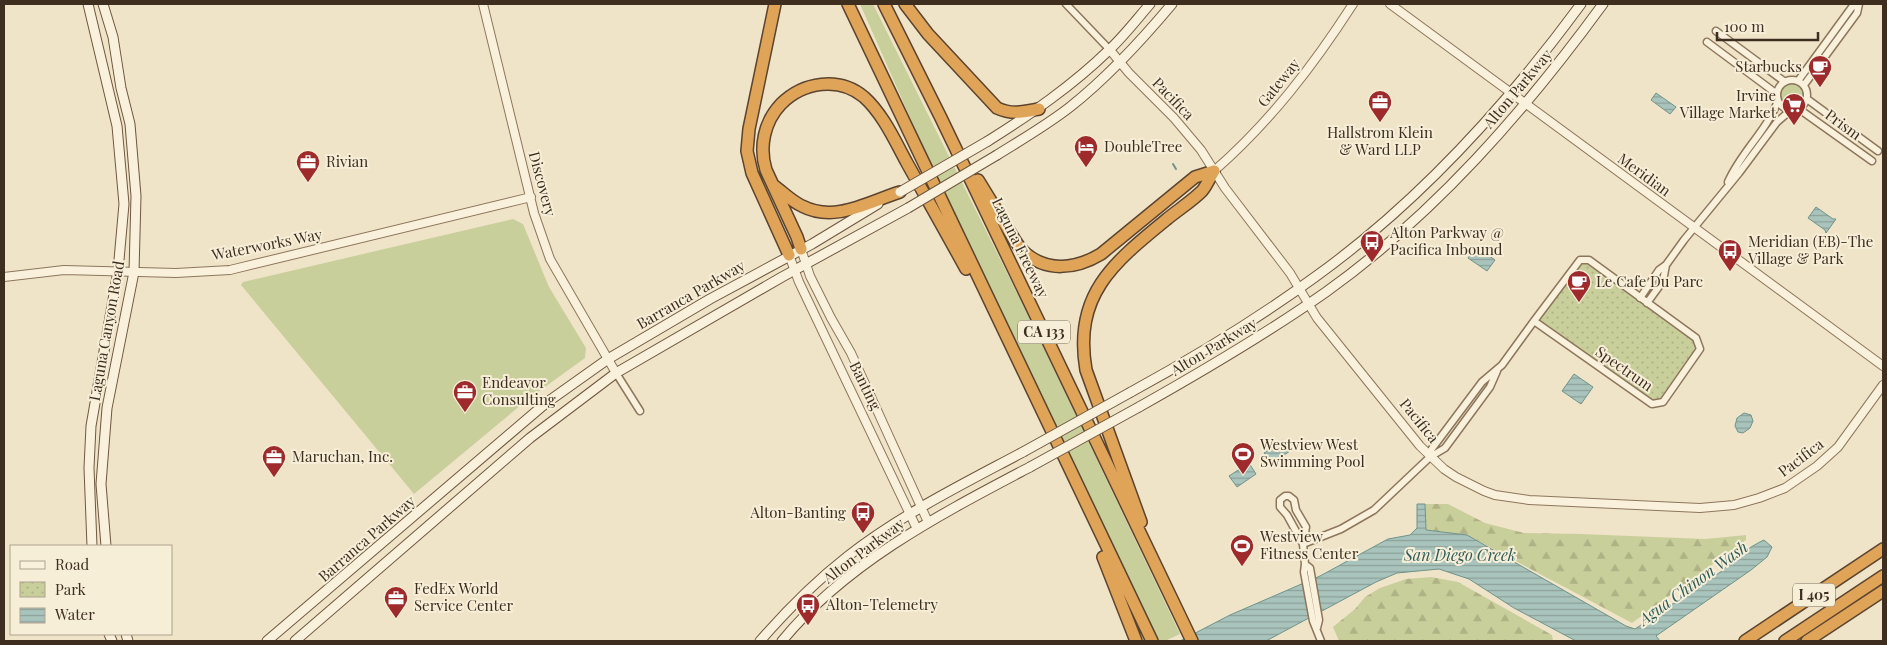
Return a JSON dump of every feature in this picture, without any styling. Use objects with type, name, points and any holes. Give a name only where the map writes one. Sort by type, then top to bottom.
[{"type":"highway","points":[[775,4],[749,129],[747,151],[752,173],[788,255]]},
{"type":"highway","name":"CA 133","points":[[848,4],[921,155],[1011,350],[1152,641]]},
{"type":"highway","name":"Laguna Freeway","points":[[884,4],[942,118],[1190,636]]},
{"type":"highway","points":[[905,4],[928,34],[997,108],[1015,113],[1038,109]]},
{"type":"highway","points":[[801,249],[771,184],[763,159],[762,144],[770,121],[778,107],[795,93],[812,85],[837,85],[858,93],[872,104],[888,128],[1011,350]]},
{"type":"highway","points":[[942,118],[1018,246],[1034,259],[1057,267],[1076,266],[1101,254],[1195,177],[1214,171]]},
{"type":"highway","points":[[1147,546],[1140,515],[1086,370],[1083,346],[1085,324],[1090,303],[1100,284],[1111,270],[1148,235],[1202,191],[1214,171]]},
{"type":"highway","points":[[771,184],[801,206],[810,210],[833,213],[844,212],[900,192]]},
{"type":"highway","points":[[1074,480],[1081,508],[1108,568],[1136,641]]},
{"type":"highway","name":"I 405","points":[[1745,641],[1883,549]]},
{"type":"highway","points":[[1785,641],[1883,576]]},
{"type":"highway","name":"I 405","points":[[1808,641],[1883,590]]},
{"type":"highway","points":[[1815,641],[1830,626]]},
{"type":"main road","name":"Laguna Canyon Road","points":[[88,4],[117,126],[124,204],[118,271],[92,426],[89,468],[92,545]]},
{"type":"main road","name":"Laguna Canyon Road","points":[[103,4],[113,37],[121,88],[130,124],[136,196],[134,272],[107,408],[101,484],[106,545]]},
{"type":"main road","name":"Barranca Parkway","points":[[267,641],[546,404],[608,359],[988,141],[1038,109],[1110,50],[1150,4]]},
{"type":"main road","name":"Barranca Parkway","points":[[295,641],[548,423],[616,373],[908,208],[996,155],[1070,107],[1119,63],[1151,30],[1172,4]]},
{"type":"main road","name":"Alton Parkway","points":[[760,641],[800,598],[834,567],[865,543],[910,513],[1214,345],[1299,288],[1353,248],[1417,192],[1472,136],[1544,54],[1581,4]]},
{"type":"main road","name":"Alton Parkway","points":[[782,641],[838,586],[874,557],[917,528],[1139,407],[1241,348],[1308,304],[1358,267],[1422,212],[1468,168],[1551,73],[1603,4]]},
{"type":"street","name":"Discovery","points":[[483,4],[530,197],[550,259],[616,373]]},
{"type":"street","name":"Pacifica","points":[[1066,4],[1110,50],[1119,63],[1174,118],[1201,150],[1214,171],[1290,274],[1308,304],[1345,353],[1430,457],[1456,477],[1495,495],[1529,500],[1700,508],[1734,505],[1760,498],[1785,488],[1817,466],[1838,447],[1883,385]]},
{"type":"street","name":"Gateway","points":[[1214,171],[1254,134],[1296,86],[1354,4]]},
{"type":"street","name":"Meridian","points":[[1390,4],[1510,94],[1883,366]]},
{"type":"street","points":[[1801,83],[1857,13],[1858,4]]},
{"type":"street","points":[[1716,31],[1785,82]]},
{"type":"street","points":[[1707,42],[1777,97],[1783,108],[1799,109],[1807,98],[1806,90],[1801,83],[1793,80],[1785,82],[1779,88],[1777,97],[1771,118],[1734,169],[1725,188]]},
{"type":"street","name":"Prism","points":[[1807,98],[1878,151]]},
{"type":"street","name":"Prism","points":[[1799,109],[1872,161]]},
{"type":"street","points":[[1640,298],[1777,122],[1791,110]]},
{"type":"street","name":"Waterworks Way","points":[[4,277],[64,270],[134,272],[230,270],[530,197]]},
{"type":"street","name":"Banting","points":[[801,249],[831,318],[851,353],[928,522]]},
{"type":"street","name":"Banting","points":[[788,255],[917,528]]},
{"type":"street","name":"Spectrum","points":[[1430,457],[1431,450],[1482,382],[1497,370],[1580,260],[1589,260],[1696,338],[1700,349],[1662,402],[1652,404],[1534,321]]},
{"type":"street","points":[[1647,303],[1663,281],[1666,265]]},
{"type":"street","name":"Spectrum","points":[[1303,544],[1341,529],[1374,510],[1430,457],[1445,448],[1490,387],[1497,370]]},
{"type":"street","points":[[616,373],[640,411]]},
{"type":"street","points":[[1303,544],[1280,506],[1280,500],[1285,496],[1289,496],[1294,500],[1296,510],[1306,527],[1303,544],[1306,568],[1321,641]]},
{"type":"green space","points":[[860,4],[873,4],[1030,319],[1180,634],[1165,641],[1159,641],[951,210]]},
{"type":"green space","points":[[1792,84],[1800,87],[1803,95],[1800,103],[1792,106],[1784,103],[1781,95],[1784,87]]},
{"type":"green space","points":[[513,219],[523,224],[549,287],[586,348],[585,358],[527,400],[414,494],[241,285],[243,282]]},
{"type":"green space","points":[[1580,260],[1589,260],[1696,338],[1700,349],[1663,402],[1652,404],[1534,321]]},
{"type":"green space","points":[[1425,504],[1448,504],[1485,523],[1524,533],[1705,539],[1746,535],[1746,540],[1632,623],[1467,535],[1426,530]]},
{"type":"green space","points":[[1431,577],[1458,582],[1552,635],[1553,641],[1339,641],[1333,627],[1355,609],[1365,597],[1380,588],[1406,579]]},
{"type":"water","points":[[1656,93],[1676,107],[1670,114],[1651,100]]},
{"type":"water","points":[[1816,207],[1833,219],[1836,219],[1826,233],[1825,230],[1808,218]]},
{"type":"water","points":[[1476,247],[1495,260],[1487,271],[1468,258]]},
{"type":"water","points":[[1574,374],[1593,387],[1581,404],[1562,391]]},
{"type":"water","points":[[1744,413],[1751,415],[1753,421],[1750,428],[1743,433],[1738,432],[1735,426],[1737,418]]},
{"type":"water","points":[[1283,440],[1290,451],[1271,464],[1264,453]]},
{"type":"water","name":"Westview West Swimming Pool","points":[[1249,463],[1256,474],[1237,487],[1229,476]]},
{"type":"water","name":"San Diego Creek","points":[[1417,504],[1425,504],[1426,530],[1467,535],[1626,626],[1635,629],[1722,571],[1753,546],[1764,540],[1772,547],[1767,557],[1751,570],[1656,636],[1660,641],[1576,641],[1514,608],[1469,579],[1439,569],[1397,573],[1376,582],[1266,641],[1180,641],[1230,615],[1320,576],[1388,539],[1410,535],[1417,528]]},
{"type":"waterway","points":[[1173,164],[1176,169]]},
{"type":"place","name":"Starbucks","points":[[1820,88]]},
{"type":"place","name":"Hallstrom Klein & Ward LLP","points":[[1380,123]]},
{"type":"place","name":"Irvine Village Market","points":[[1794,126]]},
{"type":"place","name":"DoubleTree","points":[[1086,168]]},
{"type":"place","name":"Rivian","points":[[308,183]]},
{"type":"place","name":"Alton Parkway @ Pacifica Inbound","points":[[1372,263]]},
{"type":"place","name":"Meridian (EB)-The Village & Park","points":[[1730,272]]},
{"type":"place","name":"Le Cafe Du Parc","points":[[1579,303]]},
{"type":"place","name":"Endeavor Consulting","points":[[465,413]]},
{"type":"place","name":"Westview West Swimming Pool","points":[[1243,475]]},
{"type":"place","name":"Maruchan, Inc.","points":[[274,478]]},
{"type":"place","name":"Alton-Banting","points":[[863,534]]},
{"type":"place","name":"Westview Fitness Center","points":[[1242,567]]},
{"type":"place","name":"FedEx World Service Center","points":[[396,619]]},
{"type":"place","name":"Alton-Telemetry","points":[[808,626]]},
{"type":"water label","name":"Agua Chinon Wash","points":[[1693,583]]}]
